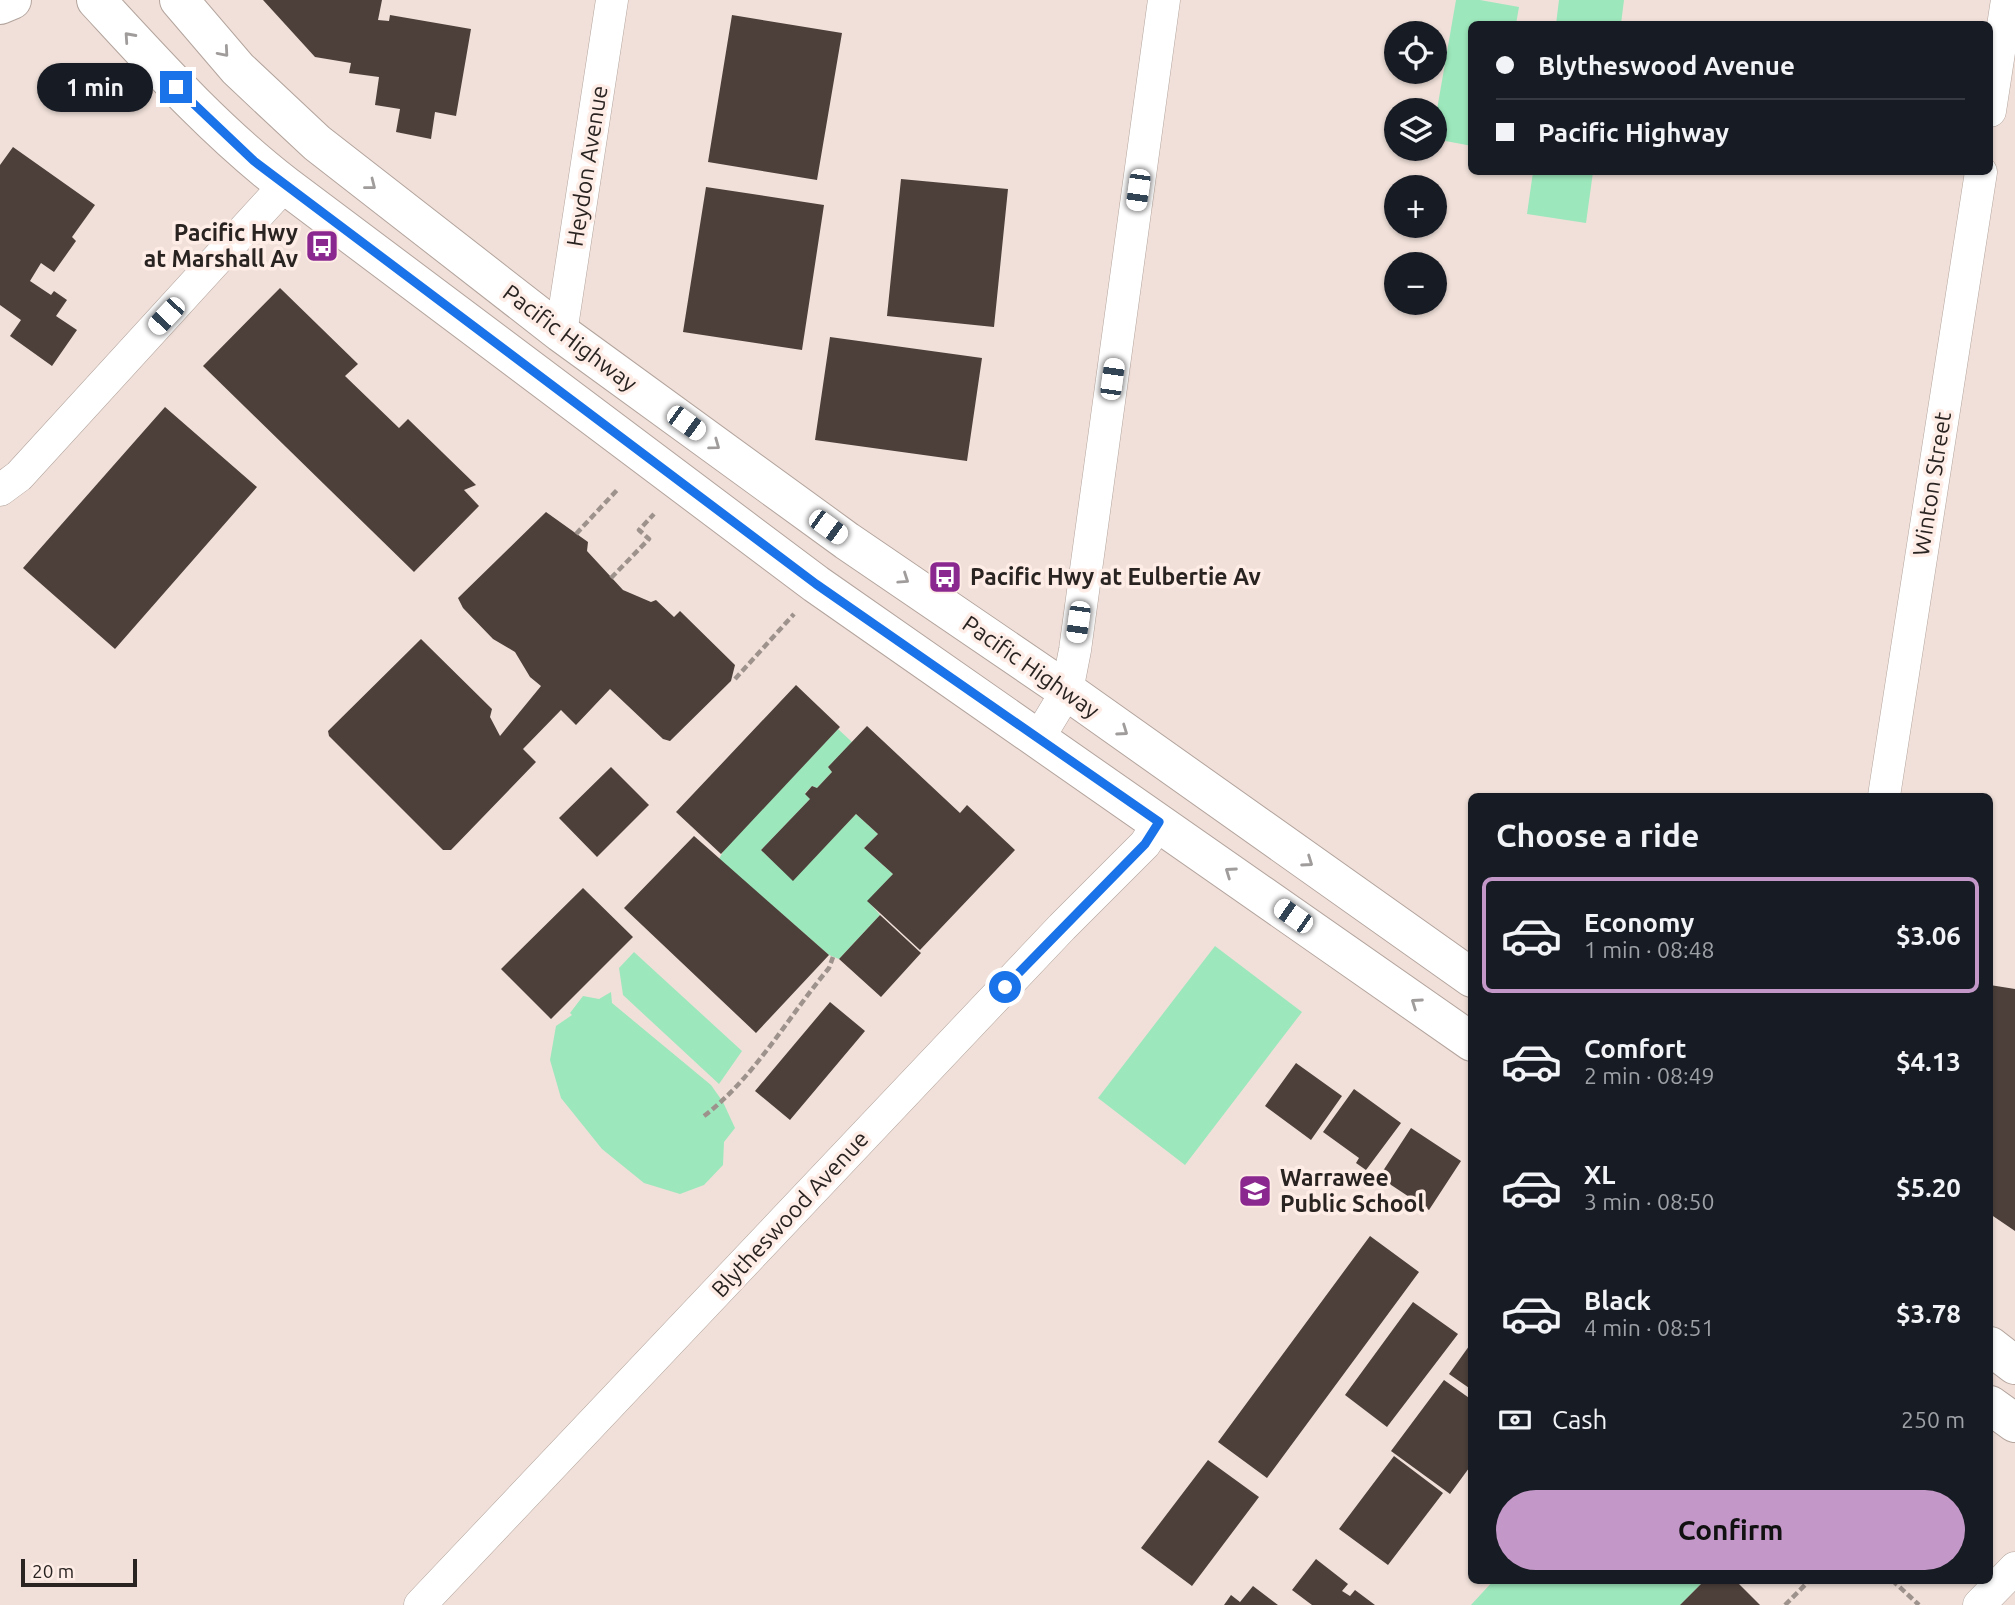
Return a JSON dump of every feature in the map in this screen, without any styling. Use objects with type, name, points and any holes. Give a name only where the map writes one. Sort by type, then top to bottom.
[{"type":"main road","points":[[0,5],[12,0]]},
{"type":"main road","points":[[96,0],[176,87],[254,161],[285,185],[816,584],[1468,1039]]},
{"type":"main road","name":"Pacific Highway","points":[[179,0],[238,69],[317,143],[561,333],[848,541],[1067,691],[1468,975]]},
{"type":"main road","points":[[1993,1348],[2015,1365]]},
{"type":"main road","points":[[1993,1407],[2015,1423]]},
{"type":"street","name":"Heydon Avenue","points":[[561,333],[612,0]]},
{"type":"street","points":[[1038,739],[1067,691],[1164,0]]},
{"type":"street","points":[[1993,91],[2007,0]]},
{"type":"street","name":"Winton Street","points":[[1884,793],[1980,175]]},
{"type":"street","points":[[0,490],[19,476],[285,185]]},
{"type":"street","name":"Blytheswood Avenue","points":[[420,1605],[1062,927],[1145,844],[1159,822]]},
{"type":"street","points":[[1979,1605],[2015,1568]]},
{"type":"path","points":[[576,534],[618,489]]},
{"type":"path","points":[[611,578],[649,539],[639,530],[654,514]]},
{"type":"path","points":[[735,678],[797,611]]},
{"type":"path","points":[[704,1116],[723,1102],[741,1082],[829,968],[834,957]]},
{"type":"path","points":[[1785,1605],[1806,1584]]},
{"type":"path","points":[[1896,1584],[1919,1605]]},
{"type":"green space","points":[[1456,0],[1480,0],[1519,7],[1517,21],[1468,21],[1468,145],[1447,141],[1447,98],[1439,98],[1441,84],[1447,84],[1447,52]]},
{"type":"green space","points":[[1559,0],[1624,0],[1621,21],[1556,21]]},
{"type":"green space","points":[[1533,175],[1593,175],[1586,223],[1527,214]]},
{"type":"green space","points":[[838,729],[852,742],[828,767],[832,772],[817,788],[812,786],[805,793],[810,799],[761,850],[793,880],[856,814],[878,834],[864,848],[893,874],[868,901],[880,915],[839,959],[829,955],[719,859],[724,850]]},
{"type":"green space","points":[[1215,946],[1302,1012],[1185,1165],[1098,1098]]},
{"type":"green space","points":[[634,952],[742,1051],[719,1084],[623,995],[619,968]]},
{"type":"green space","points":[[611,992],[612,1003],[711,1085],[723,1102],[735,1128],[724,1142],[723,1165],[704,1185],[680,1194],[644,1183],[602,1149],[561,1098],[550,1060],[556,1026],[572,1015],[570,1013],[583,996],[599,999]]},
{"type":"green space","points":[[1490,1584],[1701,1584],[1680,1605],[1471,1605]]},
{"type":"building","points":[[263,0],[382,0],[378,20],[389,21],[390,15],[471,29],[456,116],[435,112],[431,139],[396,132],[400,109],[375,105],[379,77],[349,73],[351,63],[315,57]]},
{"type":"building","points":[[732,15],[842,33],[817,180],[708,162]]},
{"type":"building","points":[[13,147],[95,205],[72,237],[76,241],[54,272],[41,263],[30,281],[51,295],[54,291],[67,300],[56,316],[77,330],[52,366],[10,336],[21,320],[0,305],[0,165]]},
{"type":"building","points":[[901,179],[1008,189],[994,327],[887,316]]},
{"type":"building","points":[[706,187],[824,205],[802,350],[683,332]]},
{"type":"building","points":[[280,288],[358,364],[345,376],[399,428],[408,419],[476,485],[464,490],[479,506],[414,572],[203,366]]},
{"type":"building","points":[[830,337],[982,358],[967,461],[815,440]]},
{"type":"building","points":[[165,407],[257,487],[115,649],[23,568]]},
{"type":"building","points":[[546,512],[588,542],[587,551],[623,590],[651,602],[656,600],[674,617],[680,611],[735,665],[731,681],[670,741],[663,739],[610,689],[576,725],[561,710],[523,749],[536,762],[451,850],[443,850],[329,736],[328,731],[421,639],[492,709],[490,717],[500,736],[541,686],[530,677],[515,652],[493,639],[463,608],[458,598]]},
{"type":"building","points":[[796,685],[840,727],[721,854],[676,812]]},
{"type":"building","points":[[867,726],[960,813],[967,805],[1015,850],[920,950],[867,901],[893,874],[864,848],[878,834],[856,814],[793,881],[761,850],[810,799],[805,794],[812,786],[817,788],[832,772],[828,767]]},
{"type":"building","points":[[611,767],[649,805],[597,857],[559,818]]},
{"type":"building","points":[[694,836],[829,955],[756,1033],[624,908]]},
{"type":"building","points":[[583,888],[633,937],[551,1019],[501,969]]},
{"type":"building","points":[[880,915],[921,953],[881,997],[839,959]]},
{"type":"building","points":[[1993,985],[2015,989],[2015,1231],[1993,1216]]},
{"type":"building","points":[[830,1002],[865,1031],[790,1120],[755,1091]]},
{"type":"building","points":[[1296,1063],[1342,1096],[1311,1140],[1265,1106]]},
{"type":"building","points":[[1354,1089],[1401,1123],[1366,1170],[1356,1163],[1359,1158],[1323,1132]]},
{"type":"building","points":[[1411,1128],[1461,1161],[1429,1210],[1379,1177]]},
{"type":"building","points":[[1370,1236],[1419,1272],[1267,1478],[1218,1442]]},
{"type":"building","points":[[1413,1302],[1458,1334],[1387,1427],[1345,1395]]},
{"type":"building","points":[[1468,1348],[1468,1387],[1449,1374]]},
{"type":"building","points":[[1444,1380],[1468,1397],[1468,1469],[1450,1494],[1391,1451]]},
{"type":"building","points":[[1394,1456],[1443,1493],[1388,1565],[1339,1529]]},
{"type":"building","points":[[1208,1460],[1259,1497],[1192,1586],[1141,1548]]},
{"type":"building","points":[[1316,1559],[1348,1584],[1342,1591],[1350,1596],[1355,1590],[1375,1605],[1312,1605],[1292,1590]]},
{"type":"building","points":[[1701,1584],[1739,1584],[1760,1605],[1680,1605]]},
{"type":"building","points":[[1253,1586],[1278,1605],[1224,1605],[1231,1595],[1240,1602]]},
{"type":"place","name":"Pacific Hwy at Marshall Av","points":[[322,246]]},
{"type":"place","name":"Pacific Hwy at Eulbertie Av","points":[[945,577]]},
{"type":"place","name":"Warrawee Public School","points":[[1255,1191]]},
{"type":"route","points":[[176,87],[254,161],[816,584],[1159,822],[1145,844],[1005,987]]}]
